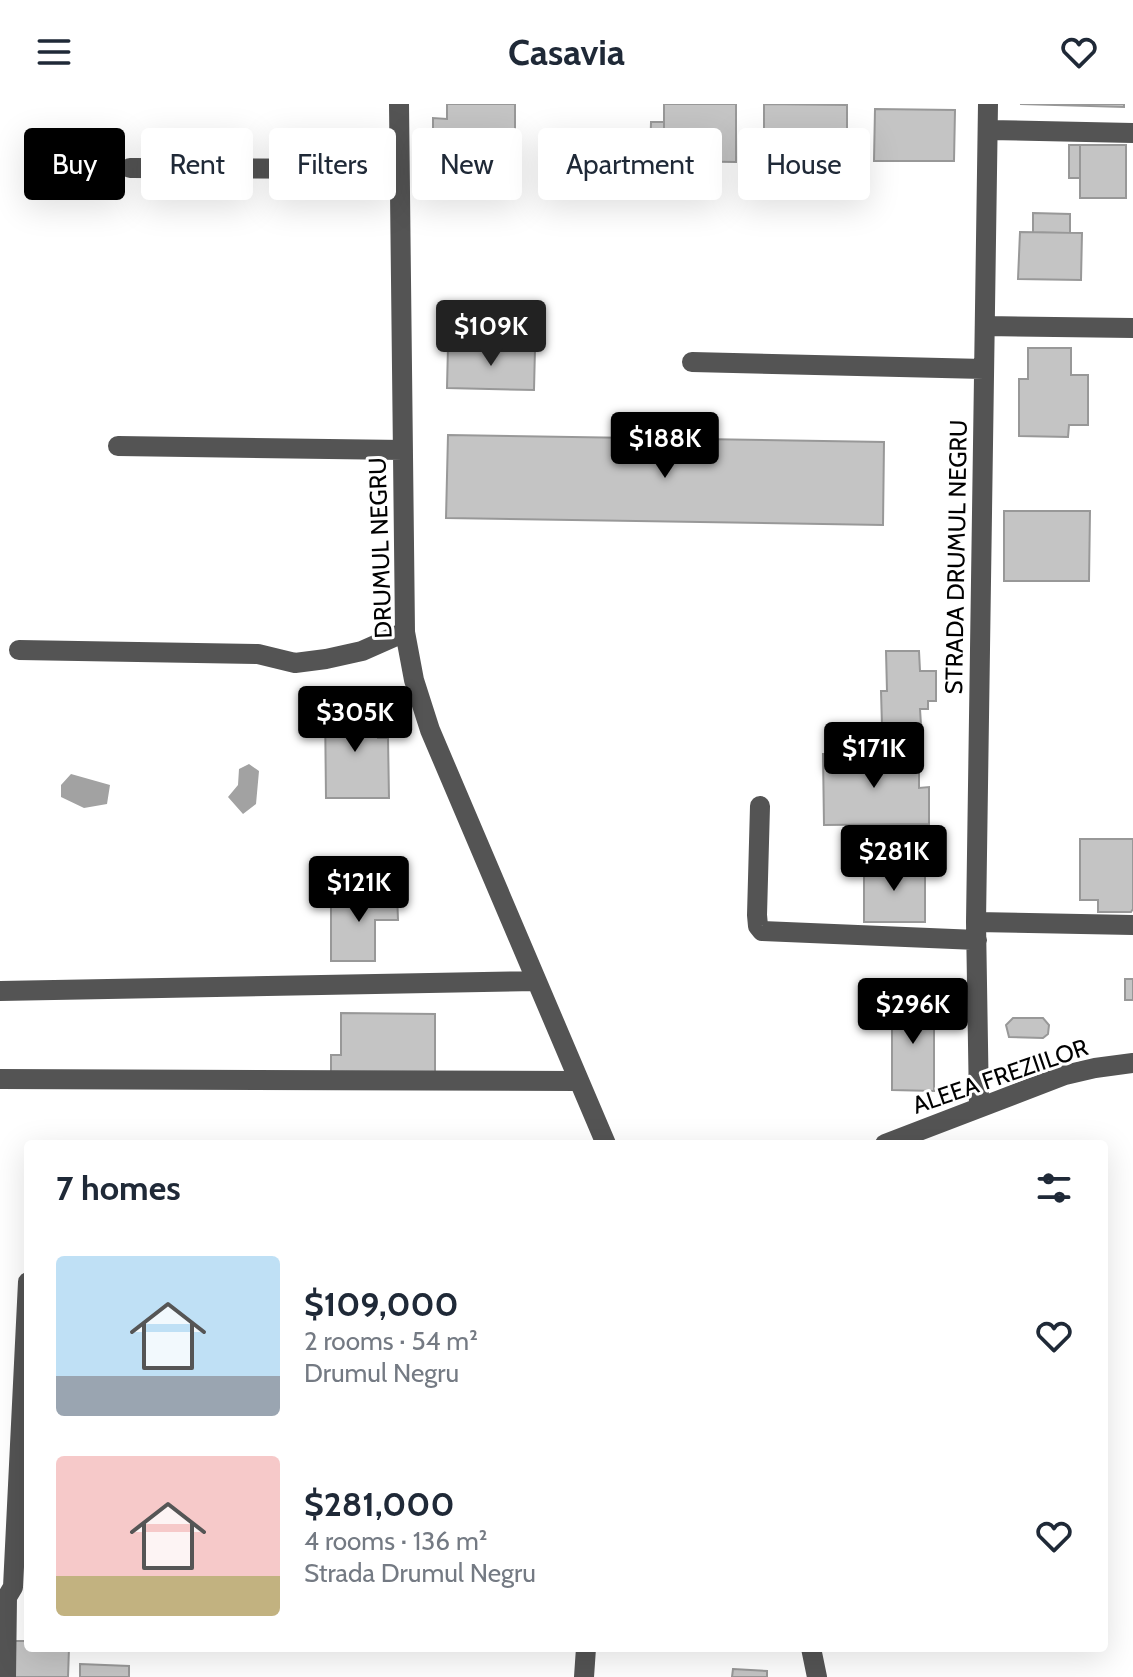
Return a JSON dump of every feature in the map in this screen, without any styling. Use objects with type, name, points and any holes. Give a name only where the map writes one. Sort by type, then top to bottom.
[{"type":"street","name":"DRUMUL NEGRU","points":[[399,104],[405,632],[414,680],[430,730],[604,1140]]},
{"type":"street","name":"STRADA DRUMUL NEGRU","points":[[979,1106],[976,931],[988,104]]},
{"type":"street","points":[[988,130],[1133,133]]},
{"type":"street","points":[[130,168],[399,169]]},
{"type":"street","points":[[985,326],[1133,328]]},
{"type":"street","points":[[692,362],[984,369]]},
{"type":"street","points":[[118,446],[403,450]]},
{"type":"street","points":[[19,650],[258,654],[295,663],[362,651],[405,632]]},
{"type":"street","points":[[760,806],[757,915],[762,931],[976,931],[1133,925]]},
{"type":"street","points":[[0,991],[536,981]]},
{"type":"street","name":"ALEEA FREZIILOR","points":[[895,1140],[1065,1075],[1133,1063]]},
{"type":"street","points":[[0,1079],[578,1081]]},
{"type":"street","points":[[6,1677],[4,1600],[13,1587],[24,1363]]},
{"type":"street","points":[[584,1677],[586,1652]]},
{"type":"street","points":[[812,1652],[817,1677]]},
{"type":"shaded area","points":[[249,764],[259,771],[256,804],[243,814],[228,797],[238,785],[239,769]]},
{"type":"shaded area","points":[[71,774],[110,785],[107,804],[84,808],[61,797],[61,785]]},
{"type":"building","points":[[447,104],[515,104],[515,128],[433,128],[433,118],[447,119]]},
{"type":"building","points":[[664,104],[736,104],[736,162],[722,162],[722,128],[664,128]]},
{"type":"building","points":[[764,104],[847,105],[847,128],[764,128]]},
{"type":"building","points":[[1020,104],[1124,104],[1124,107]]},
{"type":"building","points":[[875,109],[955,110],[954,161],[874,161]]},
{"type":"building","points":[[651,122],[664,122],[664,128],[651,128]]},
{"type":"building","points":[[1069,145],[1080,145],[1080,178],[1069,178]]},
{"type":"building","points":[[1080,145],[1126,145],[1126,198],[1080,198]]},
{"type":"building","points":[[1033,213],[1070,214],[1070,233],[1033,232]]},
{"type":"building","points":[[1020,232],[1082,233],[1081,280],[1018,279]]},
{"type":"building","points":[[448,346],[535,348],[534,390],[447,388]]},
{"type":"building","points":[[1028,348],[1071,348],[1071,375],[1088,375],[1088,425],[1069,425],[1068,437],[1019,436],[1019,379],[1028,379]]},
{"type":"building","points":[[448,435],[884,442],[883,525],[446,518]]},
{"type":"building","points":[[1004,511],[1090,511],[1089,581],[1004,581]]},
{"type":"building","points":[[886,651],[919,651],[920,671],[936,671],[936,701],[928,701],[928,709],[920,709],[921,725],[882,726],[881,691],[887,691]]},
{"type":"building","points":[[325,707],[377,707],[378,738],[388,738],[389,798],[326,798]]},
{"type":"building","points":[[823,754],[919,754],[919,788],[929,787],[929,824],[824,825]]},
{"type":"building","points":[[1080,839],[1133,839],[1131,912],[1098,912],[1098,900],[1080,900]]},
{"type":"building","points":[[864,863],[925,864],[925,922],[864,922]]},
{"type":"building","points":[[331,894],[397,894],[398,920],[375,920],[375,961],[331,961]]},
{"type":"building","points":[[1125,979],[1133,979],[1133,1000],[1125,1000]]},
{"type":"building","points":[[892,1001],[934,1001],[934,1091],[892,1090]]},
{"type":"building","points":[[341,1013],[435,1014],[435,1075],[331,1075],[331,1055],[341,1055]]},
{"type":"building","points":[[1013,1018],[1043,1018],[1049,1025],[1048,1034],[1043,1038],[1009,1037],[1006,1025]]},
{"type":"building","points":[[13,1641],[24,1641],[24,1652],[69,1652],[68,1677],[12,1677]]},
{"type":"building","points":[[80,1664],[129,1666],[129,1677],[80,1677]]},
{"type":"building","points":[[733,1669],[767,1671],[767,1677],[732,1677]]}]
